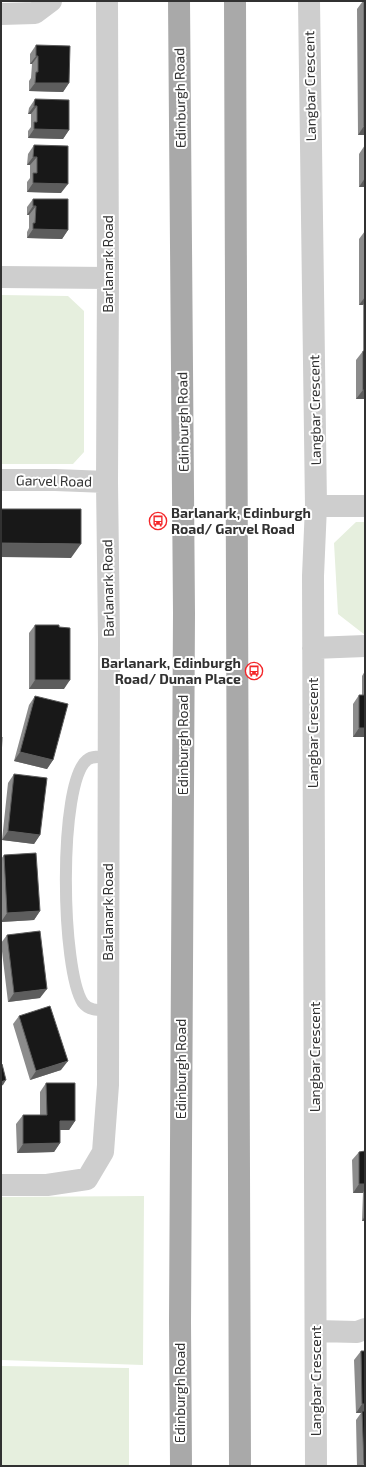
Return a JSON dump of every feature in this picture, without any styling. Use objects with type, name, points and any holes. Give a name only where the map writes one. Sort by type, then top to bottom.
[{"type":"main road","name":"Edinburgh Road","points":[[179,1],[184,612],[180,1314],[181,1466]]},
{"type":"main road","points":[[235,1],[240,1466]]},
{"type":"street","points":[[1,14],[35,13],[51,1]]},
{"type":"street","name":"Barlanark Road","points":[[1,1185],[47,1186],[87,1179],[103,1152],[108,1085],[109,638],[107,482],[107,1]]},
{"type":"street","name":"Langbar Crescent","points":[[309,1],[316,506],[313,576],[316,1466]]},
{"type":"street","points":[[1,277],[108,278]]},
{"type":"street","name":"Garvel Road","points":[[1,480],[107,482]]},
{"type":"street","points":[[316,506],[365,506]]},
{"type":"street","points":[[313,648],[365,646]]},
{"type":"street","points":[[316,1331],[357,1332],[365,1329]]},
{"type":"lane","points":[[108,758],[89,758],[78,774],[69,822],[66,848],[66,925],[71,967],[77,988],[86,1006],[97,1010],[108,1010]]},
{"type":"green space","points":[[1,295],[68,296],[84,311],[84,452],[73,464],[1,464]]},
{"type":"green space","points":[[356,522],[365,522],[365,635],[338,614],[334,543]]},
{"type":"green space","points":[[144,1196],[143,1365],[1,1360],[1,1197]]},
{"type":"green space","points":[[1,1366],[129,1368],[129,1466],[1,1466]]},
{"type":"building","points":[[365,1],[365,126],[364,126]]},
{"type":"building","points":[[36,45],[70,46],[69,83],[35,83],[36,72],[38,72]]},
{"type":"building","points":[[35,99],[69,100],[69,130],[34,129],[34,122],[37,122],[37,106],[34,106]]},
{"type":"building","points":[[34,145],[68,146],[68,184],[33,183],[33,173],[37,173],[37,157],[33,157]]},
{"type":"building","points":[[33,199],[68,199],[68,230],[33,229],[33,223],[35,223],[36,206],[33,206]]},
{"type":"building","points":[[363,351],[365,351],[365,390],[363,390]]},
{"type":"building","points":[[1,509],[81,509],[81,544],[1,543]]},
{"type":"building","points":[[35,625],[59,625],[59,627],[70,628],[70,680],[35,680]]},
{"type":"building","points":[[359,695],[365,695],[365,728],[359,728]]},
{"type":"building","points":[[35,696],[68,704],[53,760],[20,752]]},
{"type":"building","points":[[1,737],[2,737],[1,758]]},
{"type":"building","points":[[14,774],[47,778],[40,835],[8,831]]},
{"type":"building","points":[[36,853],[40,911],[7,913],[4,855]]},
{"type":"building","points":[[40,931],[47,989],[14,993],[7,935]]},
{"type":"building","points":[[50,1006],[68,1061],[36,1071],[19,1016]]},
{"type":"building","points":[[1,1064],[6,1080],[1,1082]]},
{"type":"building","points":[[46,1083],[75,1083],[75,1121],[60,1121],[60,1143],[23,1144],[23,1115],[47,1115]]},
{"type":"building","points":[[365,1151],[365,1184],[359,1184],[359,1152]]},
{"type":"building","points":[[361,1351],[365,1351],[365,1404],[362,1404]]},
{"type":"building","points":[[362,1411],[365,1411],[365,1464],[364,1464]]},
{"type":"place","name":"Barlanark, Edinburgh Road/ Garvel Road","points":[[158,521]]},
{"type":"place","name":"Barlanark, Edinburgh Road/ Dunan Place","points":[[254,671]]}]
